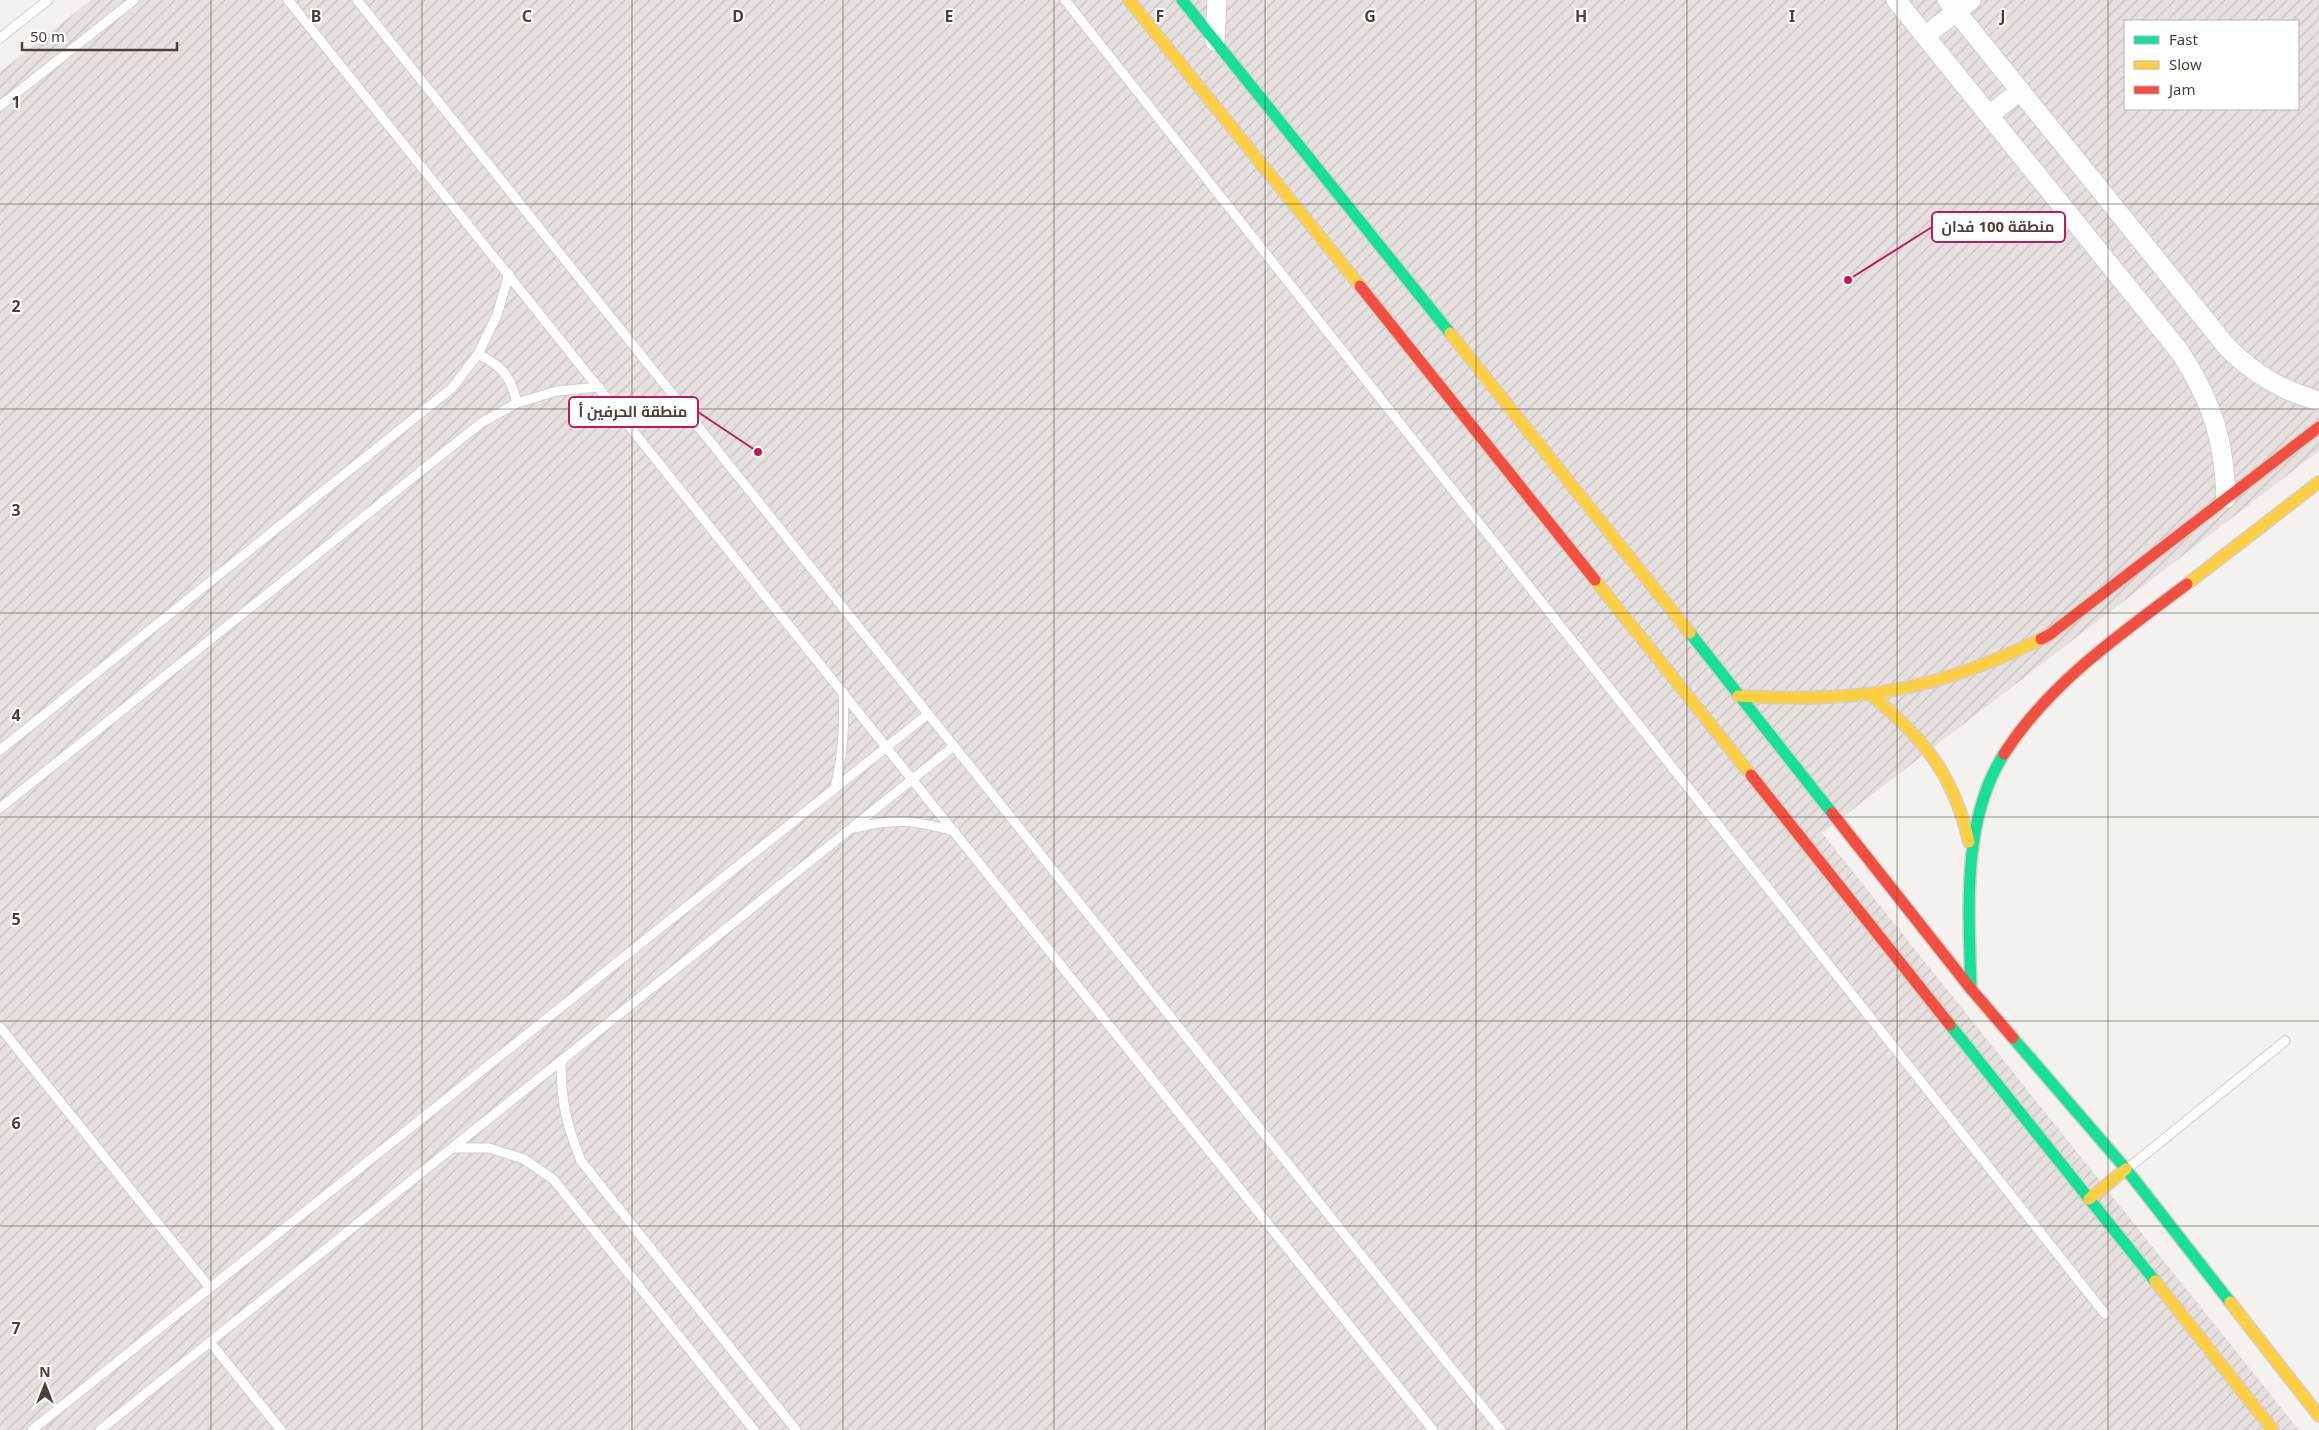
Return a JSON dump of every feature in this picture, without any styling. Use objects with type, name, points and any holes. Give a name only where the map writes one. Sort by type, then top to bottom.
[{"type":"street","points":[[1129,0],[1438,376],[2088,1199],[2273,1430]]},
{"type":"street","points":[[1182,0],[1638,566],[1738,696],[1971,989],[2126,1170],[2319,1416]]},
{"type":"street","points":[[1215,41],[1217,0]]},
{"type":"street","points":[[1925,36],[1952,6],[1971,0]]},
{"type":"street","points":[[1902,2],[1925,36],[2180,352],[2197,378],[2210,406],[2219,436],[2225,466],[2226,498]]},
{"type":"street","points":[[1952,6],[2227,347],[2261,377],[2281,388],[2319,401]]},
{"type":"street","points":[[1989,115],[2020,91]]},
{"type":"street","points":[[1454,363],[1467,353]]},
{"type":"street","points":[[1738,696],[1783,700],[1827,700],[1872,696],[1911,689],[1960,675],[2013,654],[2049,635],[2319,427]]},
{"type":"street","points":[[1971,989],[1969,908],[1972,855],[1978,813],[1992,773],[2015,737],[2042,705],[2085,662],[2319,482]]},
{"type":"street","points":[[1872,696],[1898,715],[1921,738],[1940,764],[1955,793],[1966,823],[1972,855]]},
{"type":"street","points":[[2088,1199],[2126,1170]]},
{"type":"lane","points":[[0,38],[48,0]]},
{"type":"lane","points":[[0,106],[134,0]]},
{"type":"lane","points":[[288,0],[1433,1430]]},
{"type":"lane","points":[[357,0],[1501,1430]]},
{"type":"lane","points":[[1065,0],[2105,1314]]},
{"type":"lane","points":[[0,750],[452,388],[478,354],[497,315],[508,274]]},
{"type":"lane","points":[[478,354],[498,364],[512,382],[517,403]]},
{"type":"lane","points":[[0,808],[480,423],[517,403],[557,391],[599,387]]},
{"type":"lane","points":[[835,788],[844,748],[845,724],[842,692]]},
{"type":"lane","points":[[32,1430],[928,714]]},
{"type":"lane","points":[[100,1430],[954,746]]},
{"type":"lane","points":[[852,828],[886,821],[921,822],[954,831]]},
{"type":"lane","points":[[0,1027],[210,1288]]},
{"type":"lane","points":[[2126,1170],[2285,1041]]},
{"type":"lane","points":[[561,1061],[561,1096],[568,1129],[582,1160],[796,1430]]},
{"type":"lane","points":[[452,1148],[489,1148],[515,1156],[524,1159],[554,1180],[754,1430]]},
{"type":"lane","points":[[210,1342],[282,1430]]},
{"type":"shaded area","points":[[91,0],[2319,0],[2319,451],[1822,833],[2299,1430],[0,1430],[0,72]]},
{"type":"traffic: fast","points":[[1182,0],[1450,333]]},
{"type":"traffic: fast","points":[[1690,633],[1832,813]]},
{"type":"traffic: fast","points":[[1971,989],[1969,898],[1974,837],[1980,808],[1990,780],[2004,754]]},
{"type":"traffic: fast","points":[[1950,1025],[2155,1281]]},
{"type":"traffic: fast","points":[[2013,1038],[2126,1169],[2230,1302]]},
{"type":"traffic: slow","points":[[1129,0],[1360,286]]},
{"type":"traffic: slow","points":[[1450,333],[1690,633]]},
{"type":"traffic: slow","points":[[2187,584],[2319,482]]},
{"type":"traffic: slow","points":[[1595,580],[1751,775]]},
{"type":"traffic: slow","points":[[1738,696],[1820,697],[1858,695],[1894,690],[1965,671],[2041,639]]},
{"type":"traffic: slow","points":[[1872,696],[1907,727],[1934,760],[1955,797],[1969,842]]},
{"type":"traffic: slow","points":[[2089,1199],[2126,1169]]},
{"type":"traffic: slow","points":[[2155,1281],[2273,1430]]},
{"type":"traffic: slow","points":[[2230,1302],[2319,1416]]},
{"type":"traffic: jam","points":[[1360,286],[1595,580]]},
{"type":"traffic: jam","points":[[2041,639],[2049,635],[2319,427]]},
{"type":"traffic: jam","points":[[2004,754],[2022,728],[2065,682],[2112,641],[2187,584]]},
{"type":"traffic: jam","points":[[1751,775],[1950,1025]]},
{"type":"traffic: jam","points":[[1832,813],[1971,989],[2013,1038]]},
{"type":"place","name":"منطقة 100 فدان","points":[[1848,280]]},
{"type":"place","name":"منطقة الحرفين أ","points":[[758,452]]}]
